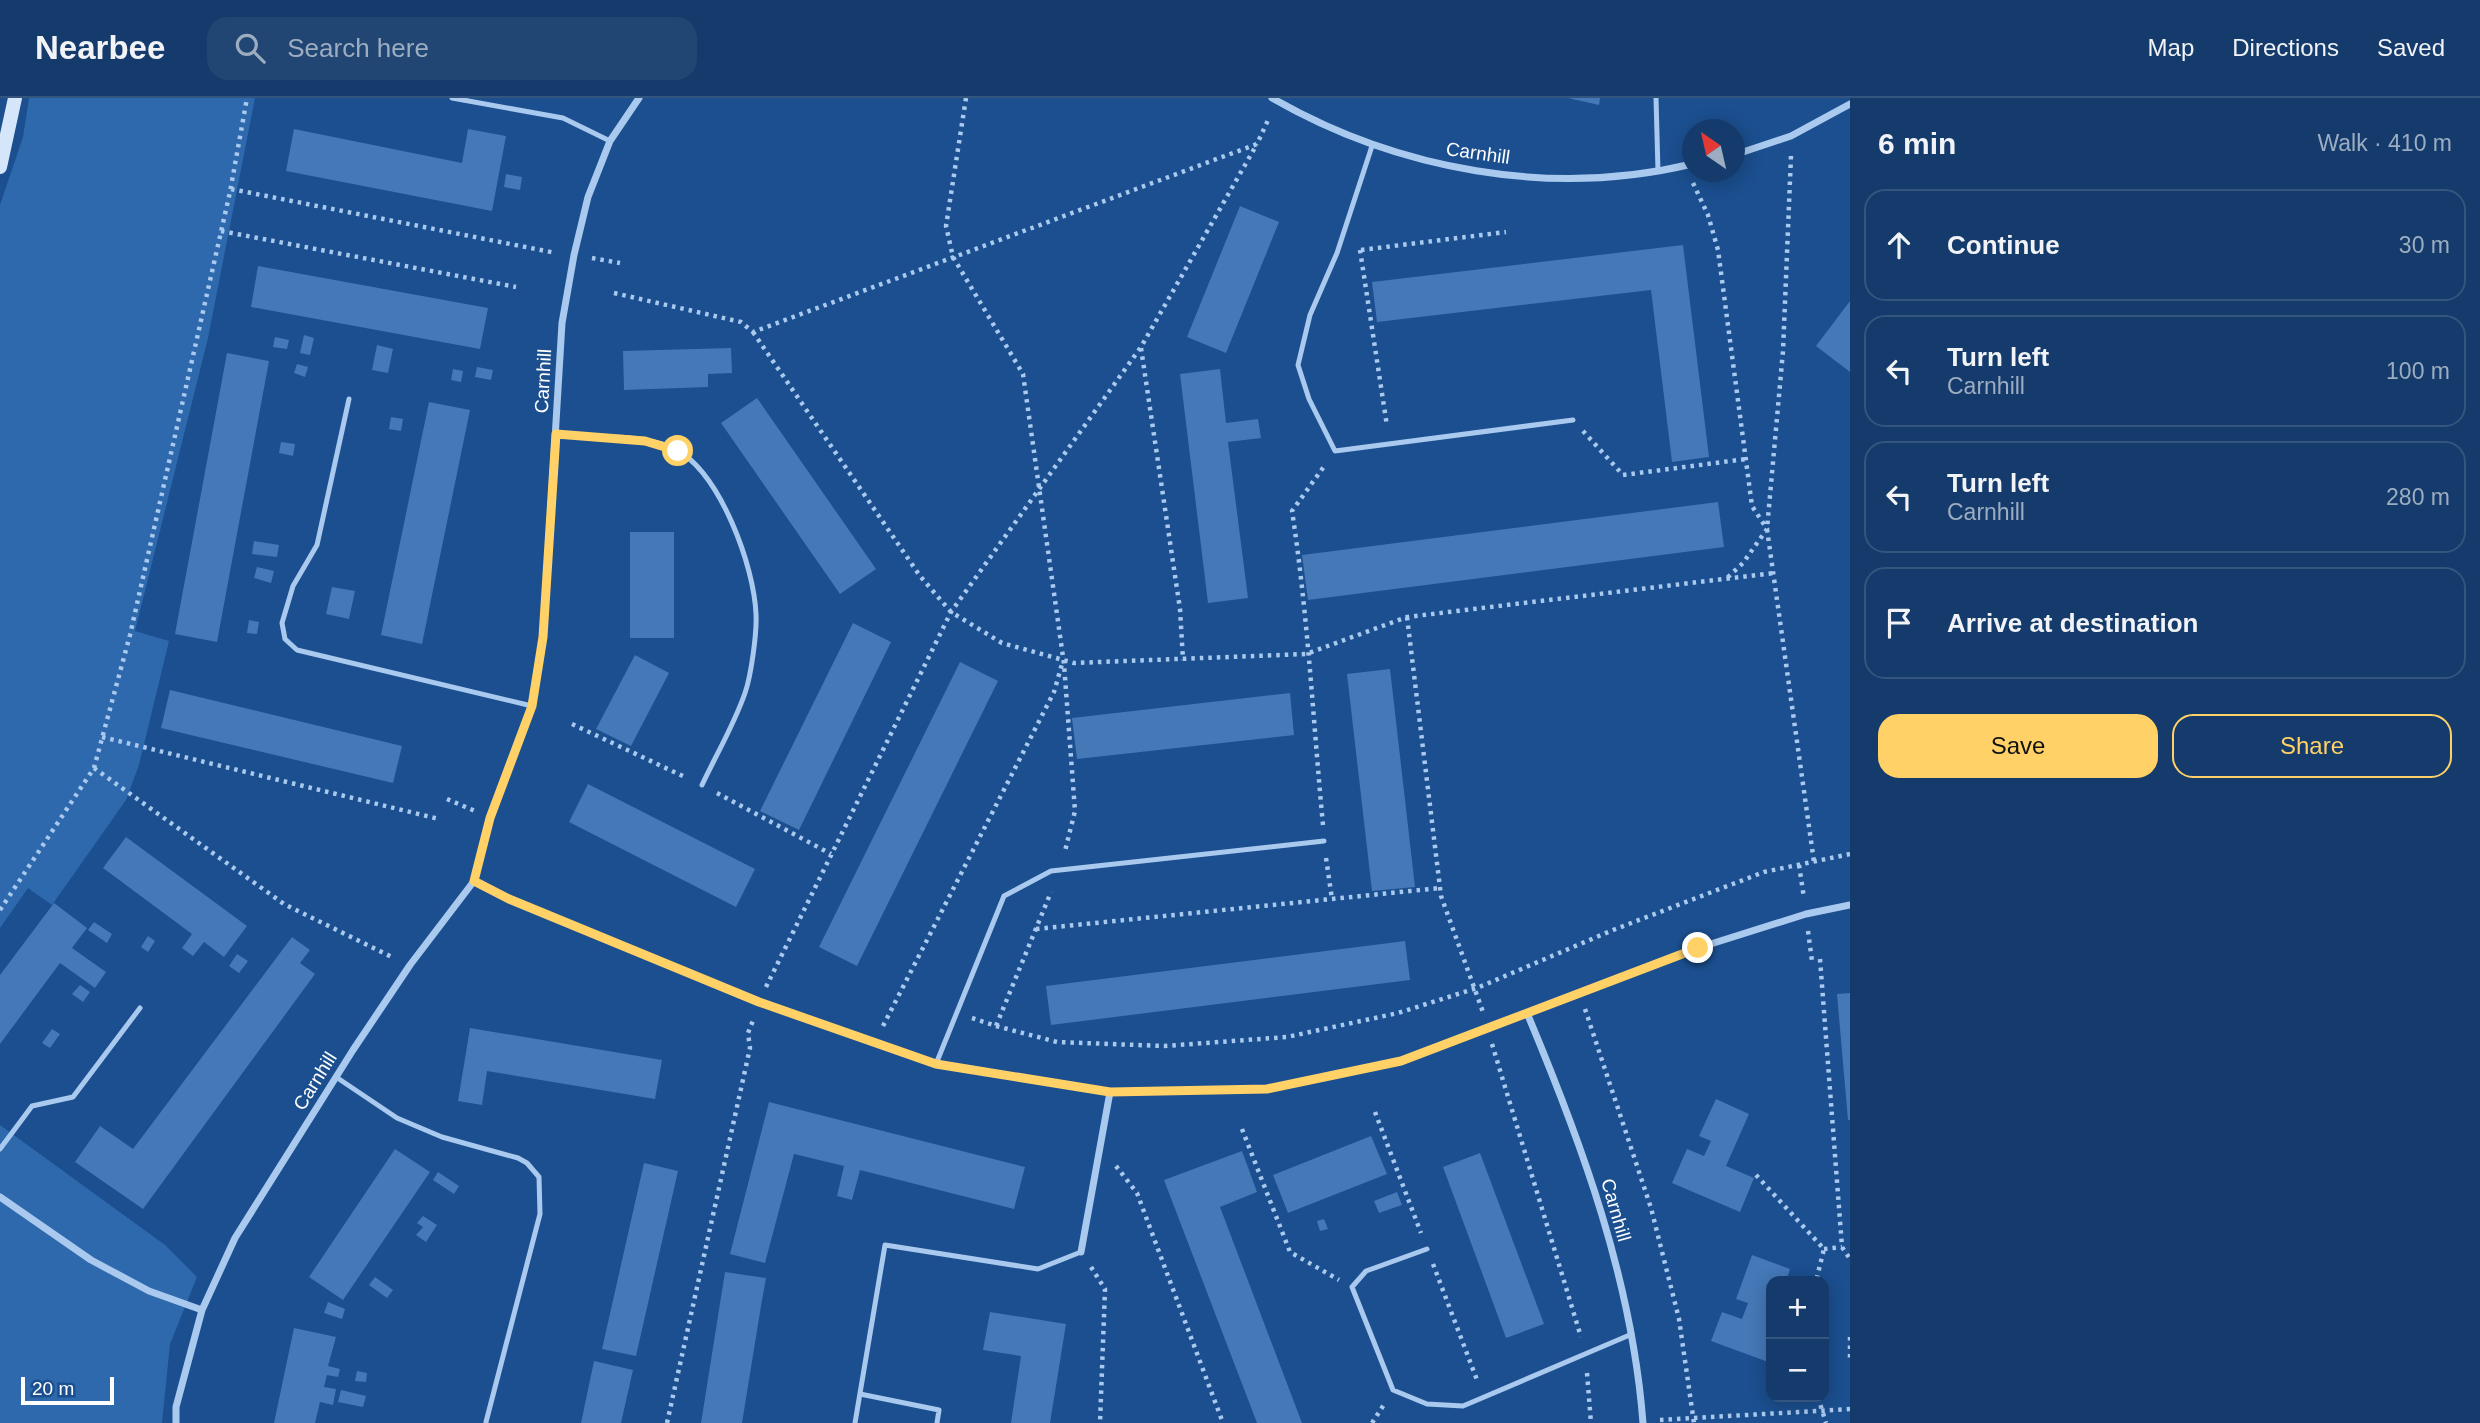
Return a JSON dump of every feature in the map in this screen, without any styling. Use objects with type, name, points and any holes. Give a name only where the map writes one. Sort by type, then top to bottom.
[{"type":"main road","points":[[0,167],[15,98]]},
{"type":"street","name":"Carnhill","points":[[176,1423],[176,1407],[202,1310],[235,1238],[410,965],[474,881],[490,818],[532,706],[543,637],[562,323],[574,255],[588,197],[610,141],[639,98]]},
{"type":"street","name":"Carnhill","points":[[1275,100],[1319,124],[1372,146],[1464,170],[1585,180],[1682,166]]},
{"type":"street","points":[[1745,151],[1791,136],[1850,104]]},
{"type":"street","points":[[474,881],[509,899],[759,1002],[936,1064],[1110,1092],[1267,1089],[1401,1061],[1578,993],[1780,922],[1850,905]]},
{"type":"street","name":"Carnhill","points":[[1527,1013],[1588,1168],[1632,1334],[1643,1422]]},
{"type":"street","points":[[1081,1252],[1110,1092]]},
{"type":"street","points":[[0,1197],[91,1260],[149,1291],[202,1310]]},
{"type":"lane","points":[[452,98],[563,117],[610,141]]},
{"type":"lane","points":[[1656,98],[1658,171]]},
{"type":"lane","points":[[1372,146],[1338,253],[1310,315],[1298,365],[1309,399],[1335,451],[1573,420]]},
{"type":"lane","points":[[349,399],[317,545],[293,586],[282,623],[285,639],[297,650],[532,706]]},
{"type":"lane","points":[[556,434],[645,441],[678,451],[700,472],[725,505],[747,567],[756,615],[746,692],[702,785]]},
{"type":"lane","points":[[936,1064],[1004,896],[1019,886],[1060,870],[1324,841]]},
{"type":"lane","points":[[0,1149],[32,1107],[68,1101],[73,1097],[140,1008]]},
{"type":"lane","points":[[336,1077],[397,1118],[442,1137],[518,1158],[535,1169],[539,1177],[540,1214],[486,1422]]},
{"type":"lane","points":[[855,1423],[885,1245],[1038,1269],[1081,1252]]},
{"type":"lane","points":[[1427,1249],[1366,1271],[1352,1287],[1393,1390],[1427,1404],[1463,1406],[1632,1334]]},
{"type":"lane","points":[[860,1394],[939,1410],[937,1423]]},
{"type":"path","points":[[0,910],[94,768],[130,635],[231,189],[247,98]]},
{"type":"path","points":[[967,98],[946,226],[953,257],[1023,374],[1063,660],[1075,811],[1060,870],[996,1026]]},
{"type":"path","points":[[667,1423],[750,1048],[748,1033],[759,1002],[951,612],[1141,347],[1257,144],[1275,100]]},
{"type":"path","points":[[1791,136],[1783,351],[1768,529],[1814,862]]},
{"type":"path","points":[[753,332],[1257,144]]},
{"type":"path","points":[[1695,182],[1718,250],[1752,506],[1768,529]]},
{"type":"path","points":[[231,189],[542,251]]},
{"type":"path","points":[[221,231],[516,287]]},
{"type":"path","points":[[1338,253],[1506,232]]},
{"type":"path","points":[[1360,250],[1390,444]]},
{"type":"path","points":[[614,293],[741,322],[753,332],[920,576],[951,612],[1002,643],[1074,663],[1306,654],[1406,617],[1774,573]]},
{"type":"path","points":[[1141,347],[1180,609],[1183,660]]},
{"type":"path","points":[[1573,420],[1623,475],[1746,458]]},
{"type":"path","points":[[1332,899],[1306,654],[1304,590],[1292,511],[1335,451]]},
{"type":"path","points":[[1727,579],[1768,529]]},
{"type":"path","points":[[1406,617],[1440,888],[1477,988]]},
{"type":"path","points":[[875,1042],[1054,692],[1063,660]]},
{"type":"path","points":[[103,737],[439,819]]},
{"type":"path","points":[[94,768],[284,904],[410,965]]},
{"type":"path","points":[[447,799],[490,818]]},
{"type":"path","points":[[958,1014],[1057,1042],[1164,1046],[1287,1037],[1398,1013],[1477,988],[1613,930],[1752,877],[1850,853]]},
{"type":"path","points":[[1036,929],[1440,888]]},
{"type":"path","points":[[1820,959],[1842,1247],[1850,1259]]},
{"type":"path","points":[[1578,993],[1651,1209],[1679,1319],[1694,1420]]},
{"type":"path","points":[[1488,1029],[1585,1354],[1591,1423]]},
{"type":"path","points":[[1242,1129],[1290,1252],[1352,1287]]},
{"type":"path","points":[[1100,1146],[1138,1193],[1223,1423]]},
{"type":"path","points":[[1756,1175],[1824,1250]]},
{"type":"path","points":[[1824,1250],[1842,1247]]},
{"type":"path","points":[[1817,1276],[1824,1250]]},
{"type":"path","points":[[1081,1252],[1105,1289],[1100,1423]]},
{"type":"path","points":[[1850,1337],[1850,1360]]},
{"type":"path","points":[[1819,1402],[1826,1423]]},
{"type":"path","points":[[1643,1422],[1850,1409]]},
{"type":"shaded area","points":[[29,98],[255,98],[208,338],[135,631],[169,641],[139,765],[126,800],[52,905],[28,888],[0,928],[0,205],[23,137]]},
{"type":"shaded area","points":[[0,1125],[165,1245],[197,1277],[170,1344],[162,1423],[0,1423]]},
{"type":"building","points":[[1568,98],[1600,98],[1599,105]]},
{"type":"building","points":[[294,129],[462,163],[468,129],[506,136],[492,211],[286,171]]},
{"type":"building","points":[[506,174],[522,177],[520,190],[504,187]]},
{"type":"building","points":[[1240,206],[1279,222],[1226,353],[1187,337]]},
{"type":"building","points":[[1683,245],[1709,457],[1672,462],[1651,290],[1377,322],[1372,282]]},
{"type":"building","points":[[258,266],[488,308],[480,349],[251,307]]},
{"type":"building","points":[[1850,301],[1850,372],[1816,346]]},
{"type":"building","points":[[304,335],[314,338],[310,355],[300,353]]},
{"type":"building","points":[[275,337],[289,340],[287,349],[273,347]]},
{"type":"building","points":[[377,345],[393,349],[388,373],[372,370]]},
{"type":"building","points":[[731,348],[732,373],[708,374],[708,387],[624,390],[623,351]]},
{"type":"building","points":[[227,353],[269,361],[217,642],[175,634]]},
{"type":"building","points":[[297,364],[308,367],[305,377],[294,373]]},
{"type":"building","points":[[477,367],[493,370],[491,380],[475,377]]},
{"type":"building","points":[[453,369],[463,371],[461,382],[451,380]]},
{"type":"building","points":[[1220,369],[1226,423],[1258,419],[1261,438],[1228,442],[1248,598],[1208,603],[1180,374]]},
{"type":"building","points":[[757,398],[876,569],[840,594],[721,423]]},
{"type":"building","points":[[429,402],[470,410],[422,644],[381,635]]},
{"type":"building","points":[[391,417],[403,419],[401,431],[389,429]]},
{"type":"building","points":[[281,442],[295,444],[293,456],[279,453]]},
{"type":"building","points":[[1718,502],[1724,547],[1308,600],[1302,555]]},
{"type":"building","points":[[630,532],[674,532],[674,638],[630,638]]},
{"type":"building","points":[[254,541],[279,545],[277,557],[252,554]]},
{"type":"building","points":[[257,567],[274,571],[271,583],[254,578]]},
{"type":"building","points":[[332,587],[355,591],[349,619],[326,614]]},
{"type":"building","points":[[249,620],[259,622],[257,634],[247,633]]},
{"type":"building","points":[[853,623],[891,642],[799,830],[760,811]]},
{"type":"building","points":[[635,655],[669,673],[631,746],[596,729]]},
{"type":"building","points":[[960,662],[998,681],[857,966],[819,947]]},
{"type":"building","points":[[1390,669],[1415,887],[1372,891],[1347,674]]},
{"type":"building","points":[[170,690],[402,746],[393,783],[161,728]]},
{"type":"building","points":[[1290,693],[1294,735],[1077,759],[1072,718]]},
{"type":"building","points":[[588,784],[755,869],[736,907],[569,822]]},
{"type":"building","points":[[126,837],[247,926],[224,957],[204,942],[193,956],[182,948],[192,934],[103,868]]},
{"type":"building","points":[[54,903],[87,928],[72,948],[106,972],[95,988],[60,963],[0,1044],[0,975]]},
{"type":"building","points":[[94,922],[112,934],[107,943],[88,930]]},
{"type":"building","points":[[148,936],[155,941],[148,952],[141,947]]},
{"type":"building","points":[[292,937],[310,950],[300,963],[315,974],[143,1209],[75,1162],[100,1126],[133,1149]]},
{"type":"building","points":[[1405,941],[1410,980],[1051,1025],[1046,986]]},
{"type":"building","points":[[237,954],[248,961],[239,973],[229,966]]},
{"type":"building","points":[[80,985],[90,992],[83,1002],[72,994]]},
{"type":"building","points":[[1850,993],[1850,1120],[1848,1120],[1837,994]]},
{"type":"building","points":[[470,1028],[662,1060],[655,1099],[487,1071],[482,1105],[458,1101]]},
{"type":"building","points":[[52,1029],[60,1034],[50,1048],[42,1043]]},
{"type":"building","points":[[1716,1099],[1749,1114],[1726,1166],[1754,1178],[1740,1212],[1672,1183],[1687,1149],[1704,1156],[1711,1141],[1699,1136]]},
{"type":"building","points":[[769,1102],[1025,1167],[1014,1209],[860,1170],[852,1200],[837,1196],[844,1166],[794,1154],[765,1263],[730,1254]]},
{"type":"building","points":[[1371,1136],[1387,1174],[1288,1213],[1273,1175]]},
{"type":"building","points":[[395,1149],[430,1172],[343,1300],[309,1277]]},
{"type":"building","points":[[1242,1151],[1257,1192],[1220,1207],[1302,1423],[1257,1423],[1164,1180]]},
{"type":"building","points":[[1480,1153],[1544,1324],[1506,1338],[1443,1167]]},
{"type":"building","points":[[644,1163],[678,1171],[636,1356],[602,1349]]},
{"type":"building","points":[[438,1172],[459,1186],[454,1194],[433,1180]]},
{"type":"building","points":[[1397,1192],[1402,1205],[1379,1213],[1374,1201]]},
{"type":"building","points":[[423,1216],[437,1225],[426,1242],[416,1235],[423,1227],[417,1223]]},
{"type":"building","points":[[1324,1219],[1328,1229],[1320,1231],[1317,1221]]},
{"type":"building","points":[[1752,1255],[1790,1269],[1788,1276],[1766,1276],[1766,1361],[1711,1341],[1722,1312],[1742,1319],[1748,1303],[1736,1299]]},
{"type":"building","points":[[725,1272],[766,1278],[742,1423],[701,1423]]},
{"type":"building","points":[[375,1277],[393,1290],[387,1298],[369,1285]]},
{"type":"building","points":[[328,1302],[345,1309],[342,1319],[324,1313]]},
{"type":"building","points":[[990,1312],[1066,1324],[1050,1423],[1011,1423],[1021,1356],[983,1350]]},
{"type":"building","points":[[294,1328],[336,1337],[328,1366],[340,1369],[338,1377],[327,1375],[324,1387],[336,1389],[333,1405],[320,1402],[315,1423],[274,1423]]},
{"type":"building","points":[[594,1361],[633,1370],[621,1423],[581,1423]]},
{"type":"building","points":[[357,1371],[367,1373],[366,1382],[355,1381]]},
{"type":"building","points":[[341,1390],[366,1396],[363,1407],[338,1402]]},
{"type":"route","points":[[678,451],[645,441],[556,434],[543,637],[532,706],[490,818],[474,881],[509,899],[759,1002],[936,1064],[1110,1092],[1267,1089],[1401,1061],[1698,948]]}]
